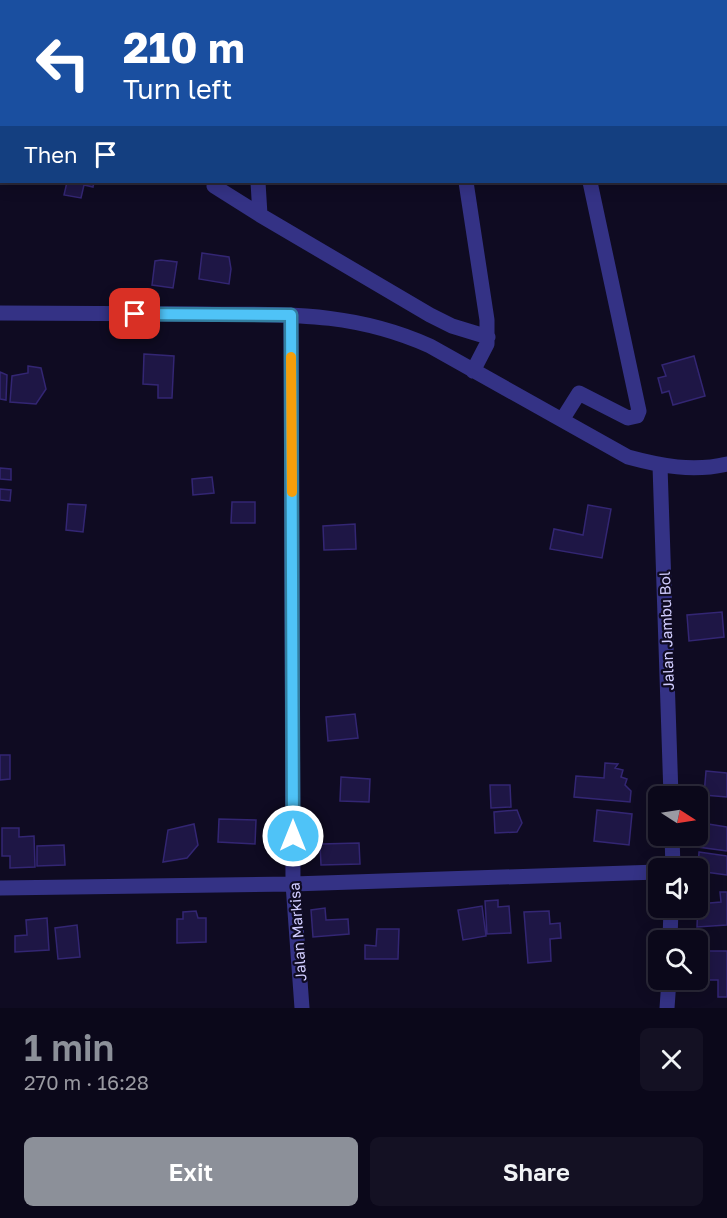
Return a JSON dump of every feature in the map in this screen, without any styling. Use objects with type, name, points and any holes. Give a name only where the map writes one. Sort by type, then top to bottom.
[{"type":"street","points":[[258,183],[260,215]]},
{"type":"street","points":[[466,183],[487,341],[476,364]]},
{"type":"street","points":[[562,420],[579,393],[628,418],[637,416],[639,411],[590,183]]},
{"type":"street","points":[[214,186],[430,315],[487,341]]},
{"type":"street","points":[[0,313],[291,315],[347,319],[404,334],[476,364],[562,420],[628,457],[660,466],[692,469],[727,464]]},
{"type":"street","name":"Jalan Markisa","points":[[291,315],[293,884],[302,1008]]},
{"type":"street","name":"Jalan Jambu Bol","points":[[660,466],[670,786]]},
{"type":"street","points":[[0,888],[293,884],[648,872]]},
{"type":"street","points":[[668,1008],[669,990]]},
{"type":"building","points":[[67,183],[94,183],[93,187],[84,185],[81,198],[64,195]]},
{"type":"building","points":[[202,253],[229,257],[231,269],[229,284],[199,279]]},
{"type":"building","points":[[155,261],[177,262],[173,288],[152,285]]},
{"type":"building","points":[[144,354],[174,356],[172,398],[158,398],[158,385],[143,384]]},
{"type":"building","points":[[694,356],[705,396],[673,405],[669,391],[662,393],[658,378],[666,376],[662,365]]},
{"type":"building","points":[[28,366],[41,368],[46,389],[36,404],[10,402],[12,376],[28,373]]},
{"type":"building","points":[[0,372],[7,375],[6,400],[0,399]]},
{"type":"building","points":[[0,468],[11,469],[11,480],[0,479]]},
{"type":"building","points":[[212,477],[214,493],[193,495],[192,479]]},
{"type":"building","points":[[0,489],[11,490],[10,501],[0,500]]},
{"type":"building","points":[[232,502],[255,502],[255,523],[231,523]]},
{"type":"building","points":[[68,504],[86,505],[83,532],[66,530]]},
{"type":"building","points":[[588,505],[611,509],[602,558],[550,549],[554,529],[583,535]]},
{"type":"building","points":[[355,524],[356,549],[324,550],[323,526]]},
{"type":"building","points":[[722,612],[724,637],[689,641],[687,615]]},
{"type":"building","points":[[355,714],[358,738],[328,741],[326,717]]},
{"type":"building","points":[[0,755],[10,755],[10,779],[0,780]]},
{"type":"building","points":[[605,763],[618,764],[615,768],[623,770],[621,777],[627,779],[625,785],[631,791],[630,802],[574,797],[576,776],[604,778]]},
{"type":"building","points":[[706,771],[727,773],[727,797],[708,795],[708,786],[705,786]]},
{"type":"building","points":[[341,777],[370,779],[369,802],[340,801]]},
{"type":"building","points":[[490,785],[510,785],[511,807],[491,808]]},
{"type":"building","points":[[517,810],[522,823],[517,832],[495,833],[494,812]]},
{"type":"building","points":[[597,810],[632,814],[629,845],[594,841]]},
{"type":"building","points":[[219,819],[256,820],[255,844],[218,842]]},
{"type":"building","points":[[194,824],[198,845],[187,858],[163,862],[168,830]]},
{"type":"building","points":[[708,824],[727,827],[727,851],[698,847],[708,846]]},
{"type":"building","points":[[2,828],[19,828],[19,837],[34,836],[35,867],[10,868],[10,856],[2,856]]},
{"type":"building","points":[[359,843],[360,864],[321,865],[320,844]]},
{"type":"building","points":[[64,845],[65,865],[37,866],[37,846]]},
{"type":"building","points":[[699,852],[727,856],[727,875],[708,872],[708,858],[699,858]]},
{"type":"building","points":[[720,892],[727,892],[727,925],[697,927],[697,918],[708,918],[708,903],[721,902]]},
{"type":"building","points":[[498,900],[498,907],[509,906],[511,933],[487,934],[485,901]]},
{"type":"building","points":[[482,906],[486,936],[463,940],[458,910]]},
{"type":"building","points":[[325,908],[326,920],[348,919],[349,934],[313,937],[311,910]]},
{"type":"building","points":[[196,911],[198,918],[206,918],[206,942],[177,943],[177,919],[183,919],[183,912]]},
{"type":"building","points":[[549,911],[550,924],[560,923],[561,938],[550,939],[551,961],[528,963],[524,912]]},
{"type":"building","points":[[47,918],[49,950],[15,952],[15,936],[27,935],[26,920]]},
{"type":"building","points":[[77,925],[80,957],[58,959],[55,928]]},
{"type":"building","points":[[377,929],[399,929],[398,959],[365,959],[365,945],[376,946]]},
{"type":"building","points":[[708,951],[727,951],[727,997],[718,997],[718,980],[708,980]]},
{"type":"slow traffic","points":[[291,357],[292,492]]},
{"type":"route","points":[[135,314],[291,315],[293,836]]}]
